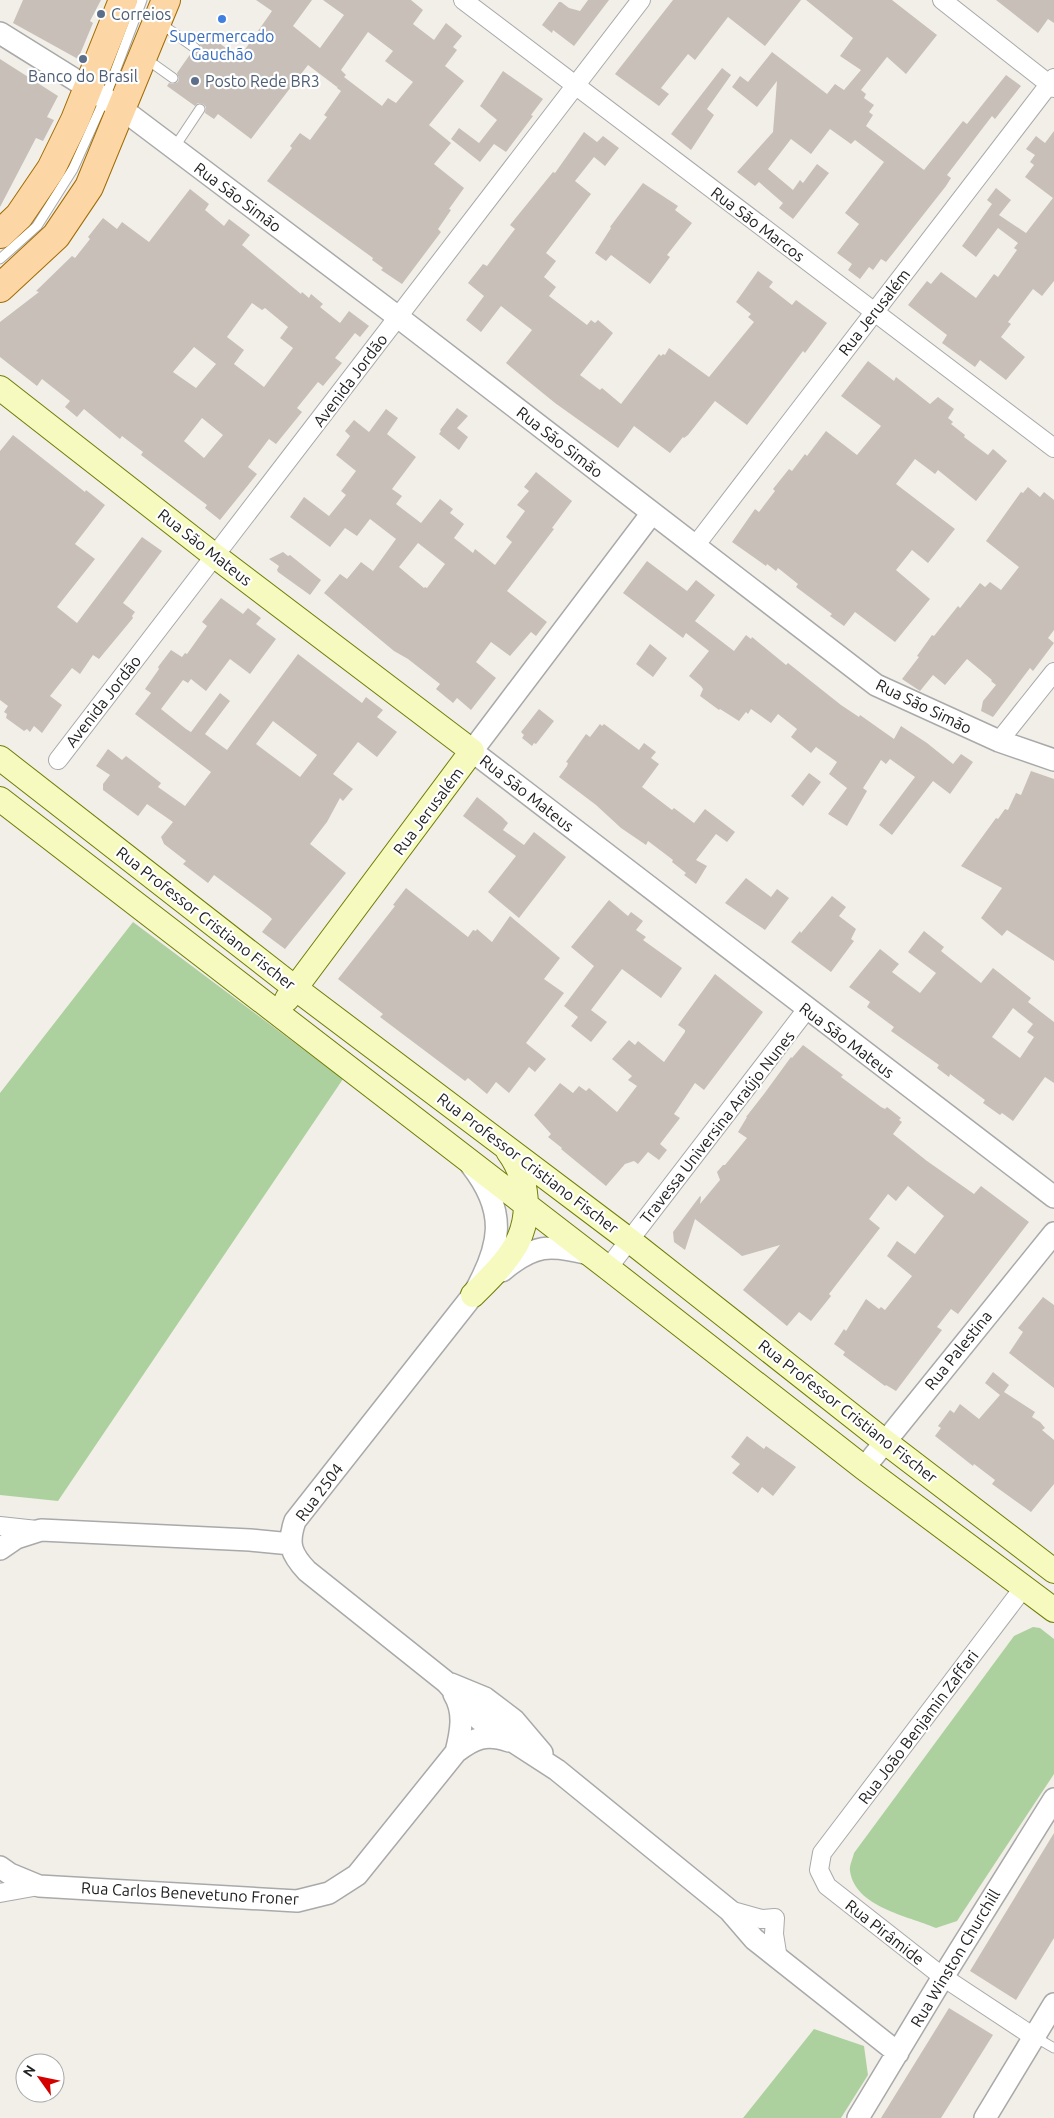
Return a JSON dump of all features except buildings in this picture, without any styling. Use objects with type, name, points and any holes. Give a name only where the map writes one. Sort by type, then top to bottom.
[{"type":"main road","points":[[0,288],[56,236],[89,187],[123,0]]},
{"type":"main road","points":[[0,234],[20,216],[51,169],[75,120],[105,98],[143,57],[155,7]]},
{"type":"main road","name":"Rua São Mateus","points":[[0,388],[215,556],[472,751]]},
{"type":"main road","name":"Rua Jerusalém","points":[[277,1014],[472,751]]},
{"type":"main road","name":"Rua Professor Cristiano Fischer","points":[[0,758],[295,988],[630,1240],[884,1441],[1054,1571]]},
{"type":"main road","name":"Rua Professor Cristiano Fischer","points":[[0,799],[864,1468],[1054,1610]]},
{"type":"main road","points":[[473,1295],[499,1268],[516,1246],[522,1230],[526,1206],[524,1184],[518,1164],[502,1143]]},
{"type":"street","name":"Rua São Marcos","points":[[463,0],[1054,448]]},
{"type":"street","name":"Avenida Jordão","points":[[58,760],[641,0]]},
{"type":"street","points":[[942,0],[1052,83]]},
{"type":"street","name":"Rua São Simão","points":[[0,33],[105,98],[174,148],[398,317],[876,685],[999,741],[1054,760]]},
{"type":"street","name":"Rua Jerusalém","points":[[695,546],[1052,83]]},
{"type":"street","name":"Rua Jerusalém","points":[[472,751],[652,513]]},
{"type":"street","points":[[999,741],[1054,672]]},
{"type":"street","name":"Rua São Mateus","points":[[472,751],[807,1010],[1054,1197]]},
{"type":"street","name":"Travessa Universina Araújo Nunes","points":[[608,1268],[807,1010]]},
{"type":"street","name":"Rua 2504","points":[[291,1544],[291,1533],[296,1521],[473,1295],[488,1269],[496,1247],[497,1230],[493,1204],[484,1182],[467,1161]]},
{"type":"street","name":"Rua Palestina","points":[[864,1468],[1054,1233]]},
{"type":"street","name":"Rua 2504","points":[[473,1295],[510,1264],[526,1253],[540,1248],[560,1247],[589,1254]]},
{"type":"street","points":[[0,1526],[291,1544],[295,1557],[307,1571],[446,1682],[480,1720],[557,1770],[729,1910],[754,1939],[778,1959],[898,2053]]},
{"type":"street","points":[[0,1549],[16,1538],[41,1530]]},
{"type":"street","name":"Rua João Benjamin Zaffari","points":[[819,1870],[819,1861],[822,1853],[1024,1586]]},
{"type":"street","points":[[446,1682],[485,1698],[514,1720],[557,1770]]},
{"type":"street","name":"Rua Carlos Benevetuno Froner","points":[[446,1682],[456,1698],[462,1716],[461,1733],[456,1752]]},
{"type":"street","name":"Rua Carlos Benevetuno Froner","points":[[0,1893],[40,1886],[297,1901],[329,1893],[357,1875],[456,1752],[472,1740],[483,1737],[499,1737],[514,1742]]},
{"type":"street","name":"Rua Winston Churchill","points":[[858,2118],[1054,1799]]},
{"type":"street","name":"Rua Carlos Benevetuno Froner","points":[[0,1867],[10,1874],[40,1886]]},
{"type":"street","name":"Rua Pirâmide","points":[[819,1870],[827,1886],[943,1977],[1034,2037]]},
{"type":"street","points":[[729,1910],[761,1918],[775,1918],[774,1934],[778,1959]]},
{"type":"street","points":[[985,2118],[1054,2004]]},
{"type":"lane","points":[[0,260],[37,226],[73,169],[105,98],[155,7],[195,48]]},
{"type":"lane","points":[[143,57],[173,78]]},
{"type":"lane","points":[[174,148],[200,109]]},
{"type":"lane","points":[[1034,2037],[1054,2048]]},
{"type":"green space","points":[[133,922],[343,1079],[58,1501],[0,1495],[0,1093]]},
{"type":"green space","points":[[1033,1627],[1040,1628],[1054,1639],[1054,1774],[957,1921],[936,1928],[872,1902],[854,1883],[850,1869],[854,1853],[1014,1636]]},
{"type":"green space","points":[[814,2029],[864,2046],[868,2075],[841,2118],[743,2118]]},
{"type":"place","name":"Correios","points":[[101,14]]},
{"type":"place","name":"Supermercado Gauchão","points":[[222,19]]},
{"type":"place","name":"Banco do Brasil","points":[[83,59]]},
{"type":"place","name":"Posto Rede BR3","points":[[195,81]]}]
